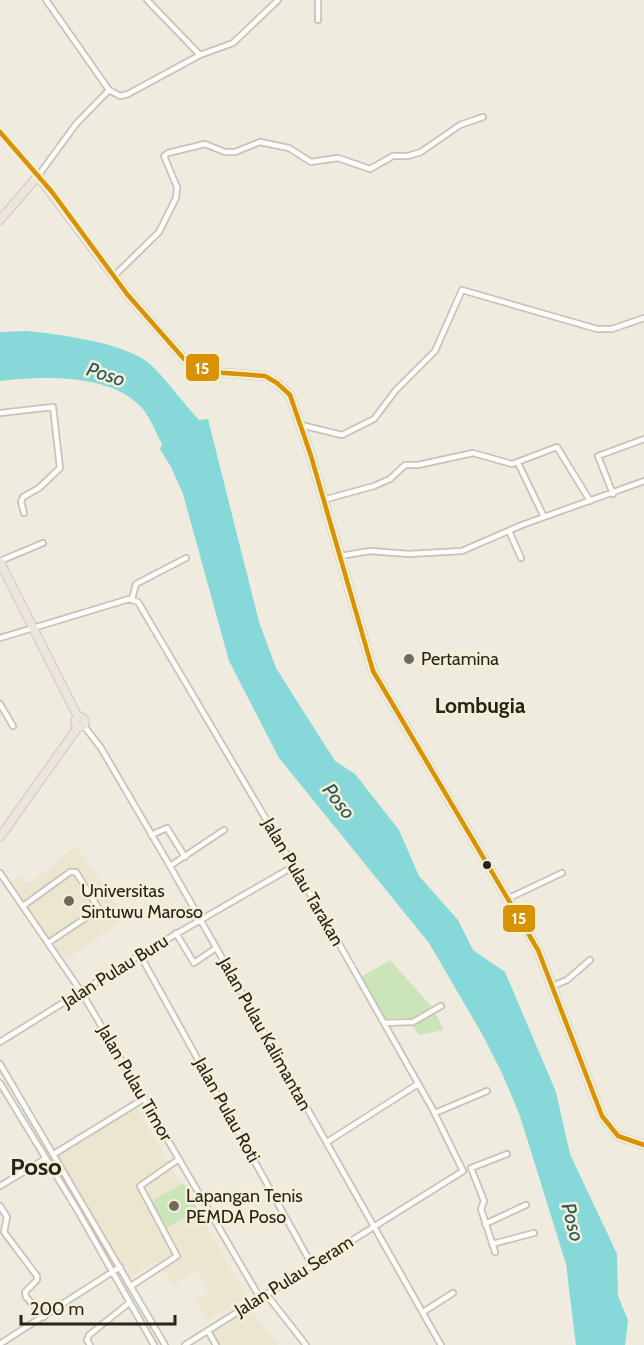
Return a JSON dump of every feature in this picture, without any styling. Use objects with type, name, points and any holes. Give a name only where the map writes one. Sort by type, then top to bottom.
[{"type":"highway","points":[[0,220],[38,176],[114,276],[184,359],[211,372],[269,378],[290,395],[373,671],[538,950],[554,986],[591,1093],[602,1116],[618,1136],[644,1145]]},
{"type":"highway","points":[[0,561],[78,717],[75,723],[81,726],[0,837]]},
{"type":"street","points":[[46,0],[109,90],[120,96],[128,94],[200,55],[232,44],[278,0]]},
{"type":"street","points":[[147,0],[200,55]]},
{"type":"street","points":[[318,0],[318,20]]},
{"type":"street","points":[[0,132],[38,176],[76,124],[109,90]]},
{"type":"street","points":[[114,276],[159,232],[176,198],[177,187],[164,156],[168,153],[205,144],[235,152],[260,142],[289,147],[311,162],[338,158],[370,169],[393,156],[408,156],[421,152],[460,125],[483,117]]},
{"type":"street","points":[[301,426],[342,435],[374,419],[396,390],[435,351],[462,290],[597,329],[612,329],[644,318]]},
{"type":"street","points":[[0,413],[53,407],[60,468],[39,488],[23,497],[21,502],[24,513]]},
{"type":"street","points":[[613,494],[598,455],[644,439]]},
{"type":"street","points":[[323,500],[374,486],[390,479],[405,465],[418,465],[475,453],[507,463],[519,463],[558,448],[590,501]]},
{"type":"street","points":[[519,463],[544,517]]},
{"type":"street","points":[[340,556],[370,551],[409,554],[457,553],[544,517],[644,481]]},
{"type":"street","points":[[509,531],[521,558]]},
{"type":"street","points":[[0,561],[43,543]]},
{"type":"street","points":[[0,638],[132,599],[136,584],[186,558]]},
{"type":"street","name":"Jalan Pulau Tarakan","points":[[132,599],[138,602],[162,639],[294,866],[435,1113],[463,1172]]},
{"type":"street","points":[[0,704],[13,726]]},
{"type":"street","name":"Jalan Pulau Kalimantan","points":[[81,726],[101,748],[170,866],[441,1345]]},
{"type":"street","points":[[151,835],[167,828],[185,857]]},
{"type":"street","points":[[170,866],[224,830]]},
{"type":"street","name":"Jalan Pulau Buru","points":[[0,1042],[176,933],[294,866]]},
{"type":"street","points":[[23,906],[70,872],[76,872],[99,909],[48,943]]},
{"type":"street","name":"Jalan Pulau Timor","points":[[0,873],[82,993],[260,1298]]},
{"type":"street","points":[[509,898],[562,873]]},
{"type":"street","points":[[176,933],[194,963],[216,948]]},
{"type":"street","name":"Jalan Pulau Roti","points":[[140,955],[312,1265]]},
{"type":"street","points":[[554,986],[567,980],[590,960]]},
{"type":"street","points":[[384,1023],[413,1022],[441,1006]]},
{"type":"street","points":[[0,1064],[165,1345]]},
{"type":"street","points":[[0,1083],[80,1214],[154,1345]]},
{"type":"street","points":[[327,1142],[418,1084]]},
{"type":"street","points":[[435,1113],[487,1091]]},
{"type":"street","points":[[11,1101],[19,1096]]},
{"type":"street","points":[[54,1155],[145,1098]]},
{"type":"street","points":[[373,1226],[463,1172],[507,1154]]},
{"type":"street","points":[[131,1286],[177,1256],[140,1186],[179,1159]]},
{"type":"street","points":[[0,1186],[45,1160]]},
{"type":"street","points":[[471,1168],[484,1201],[480,1208],[495,1252]]},
{"type":"street","points":[[485,1224],[526,1205]]},
{"type":"street","points":[[0,1206],[7,1217],[4,1232],[37,1276],[37,1280],[25,1292],[26,1297],[44,1317]]},
{"type":"street","name":"Jalan Pulau Seram","points":[[185,1345],[373,1226]]},
{"type":"street","points":[[492,1244],[534,1233]]},
{"type":"street","points":[[0,1344],[120,1267]]},
{"type":"street","points":[[423,1312],[453,1293]]},
{"type":"street","points":[[266,1294],[306,1345]]},
{"type":"street","points":[[90,1345],[87,1340],[89,1335],[129,1303]]},
{"type":"street","points":[[208,1331],[216,1345]]},
{"type":"shaded area","name":"Universitas Sintuwu Maroso","points":[[76,845],[126,918],[65,960],[10,883],[20,875],[28,885]]},
{"type":"shaded area","points":[[136,1107],[247,1297],[208,1321],[196,1299],[209,1292],[197,1269],[173,1285],[158,1262],[127,1279],[57,1157]]},
{"type":"shaded area","points":[[248,1306],[278,1345],[216,1345],[208,1332]]},
{"type":"green space","points":[[390,960],[432,1007],[444,1030],[419,1035],[406,1018],[384,1019],[359,978]]},
{"type":"green space","name":"Lapangan Tenis PEMDA Poso","points":[[184,1183],[198,1210],[165,1229],[150,1202]]},
{"type":"water","points":[[27,331],[56,334],[125,350],[150,364],[199,420],[208,419],[259,622],[276,668],[335,761],[355,774],[399,830],[419,876],[458,920],[473,950],[505,972],[556,1092],[570,1154],[617,1254],[618,1296],[628,1320],[625,1345],[576,1345],[566,1264],[520,1116],[501,1071],[429,943],[279,758],[229,661],[183,494],[160,449],[162,444],[148,416],[129,397],[113,388],[95,383],[55,378],[0,381],[0,332]]},
{"type":"transit line","name":"15","points":[[0,132],[52,192],[127,294],[184,359],[211,372],[265,376],[290,395],[311,456],[373,671],[538,950],[602,1116],[618,1136],[644,1145]]},
{"type":"place","name":"Pertamina","points":[[409,659]]},
{"type":"place","name":"Universitas Sintuwu Maroso","points":[[69,901]]},
{"type":"place","name":"Lapangan Tenis PEMDA Poso","points":[[174,1206]]},
{"type":"district","name":"Lombugia","points":[[480,706]]},
{"type":"district","name":"Poso","points":[[36,1167]]}]
